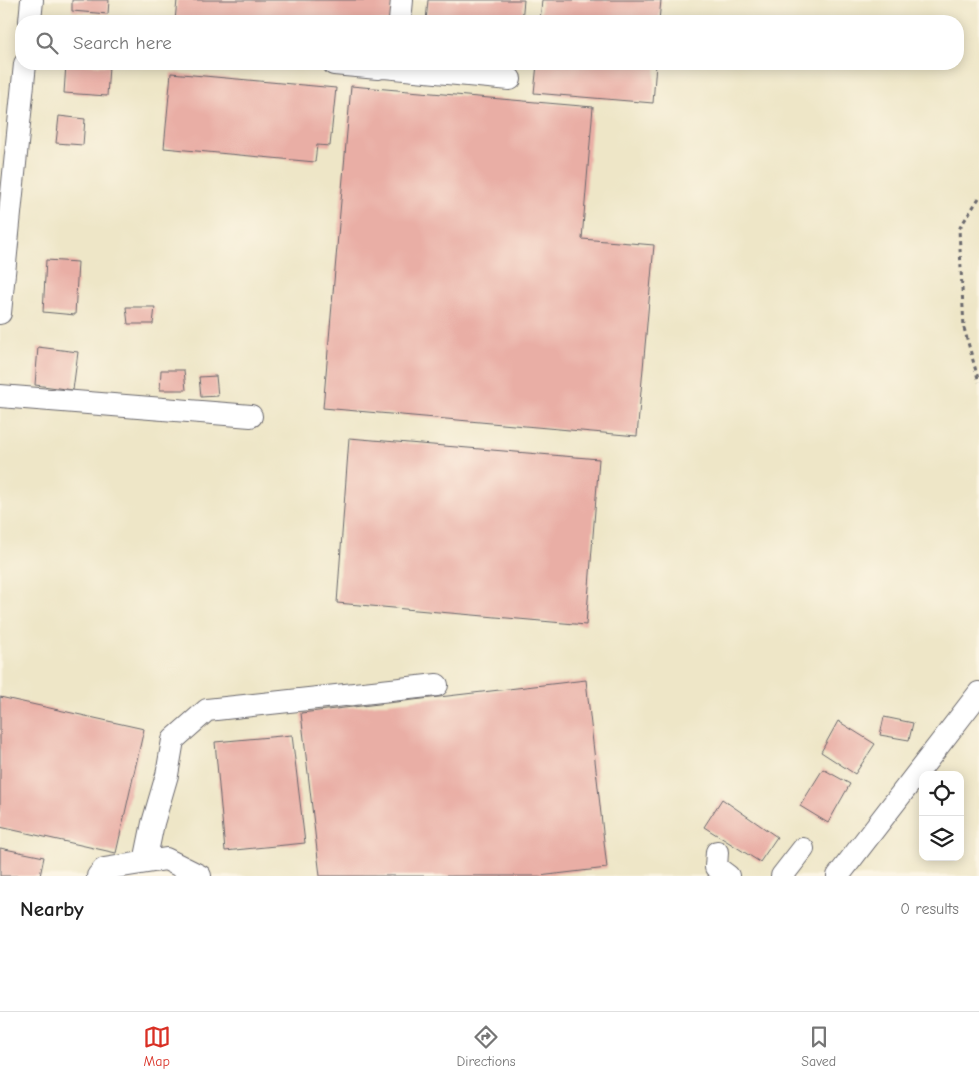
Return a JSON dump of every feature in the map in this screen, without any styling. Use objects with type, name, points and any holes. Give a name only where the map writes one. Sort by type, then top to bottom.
[{"type":"street","points":[[31,15],[32,0]]},
{"type":"street","points":[[401,15],[402,0]]},
{"type":"street","points":[[0,313],[24,70]]},
{"type":"street","points":[[431,70],[510,79]]},
{"type":"street","points":[[0,396],[251,416]]},
{"type":"street","points":[[145,862],[153,823],[167,775],[173,740],[207,710],[437,685]]},
{"type":"street","points":[[838,876],[979,693]]},
{"type":"street","points":[[782,876],[803,850]]},
{"type":"street","points":[[717,852],[716,867],[728,876]]},
{"type":"street","points":[[98,876],[104,869],[166,859],[200,876]]},
{"type":"path","points":[[979,198],[959,229],[964,328],[979,382]]},
{"type":"building","points":[[72,0],[109,0],[108,14],[72,11]]},
{"type":"building","points":[[177,0],[392,0],[391,15],[176,15]]},
{"type":"building","points":[[428,0],[524,0],[523,15],[427,15]]},
{"type":"building","points":[[542,0],[661,0],[660,15],[541,15]]},
{"type":"building","points":[[66,70],[109,70],[107,96],[64,93]]},
{"type":"building","points":[[536,70],[656,70],[653,103],[534,93]]},
{"type":"building","points":[[171,73],[336,88],[330,146],[317,145],[315,162],[164,148]]},
{"type":"building","points":[[351,86],[593,107],[582,239],[654,245],[637,436],[323,408]]},
{"type":"building","points":[[59,116],[85,119],[83,145],[56,143]]},
{"type":"building","points":[[46,260],[78,262],[75,315],[43,312]]},
{"type":"building","points":[[126,307],[155,307],[153,324],[128,324]]},
{"type":"building","points":[[38,347],[78,352],[73,390],[35,385]]},
{"type":"building","points":[[161,370],[184,370],[186,390],[160,390]]},
{"type":"building","points":[[216,376],[218,396],[201,397],[199,377]]},
{"type":"building","points":[[349,438],[599,459],[586,625],[337,603]]},
{"type":"building","points":[[586,680],[607,868],[539,876],[320,876],[301,713]]},
{"type":"building","points":[[0,697],[144,729],[116,853],[0,827]]},
{"type":"building","points":[[884,717],[913,723],[909,740],[880,735]]},
{"type":"building","points":[[838,721],[875,744],[855,774],[821,752]]},
{"type":"building","points":[[292,735],[305,843],[225,851],[215,742]]},
{"type":"building","points":[[823,769],[850,784],[828,823],[800,806]]},
{"type":"building","points":[[722,799],[777,837],[760,862],[704,827]]},
{"type":"building","points":[[0,848],[44,857],[40,876],[0,876]]}]
